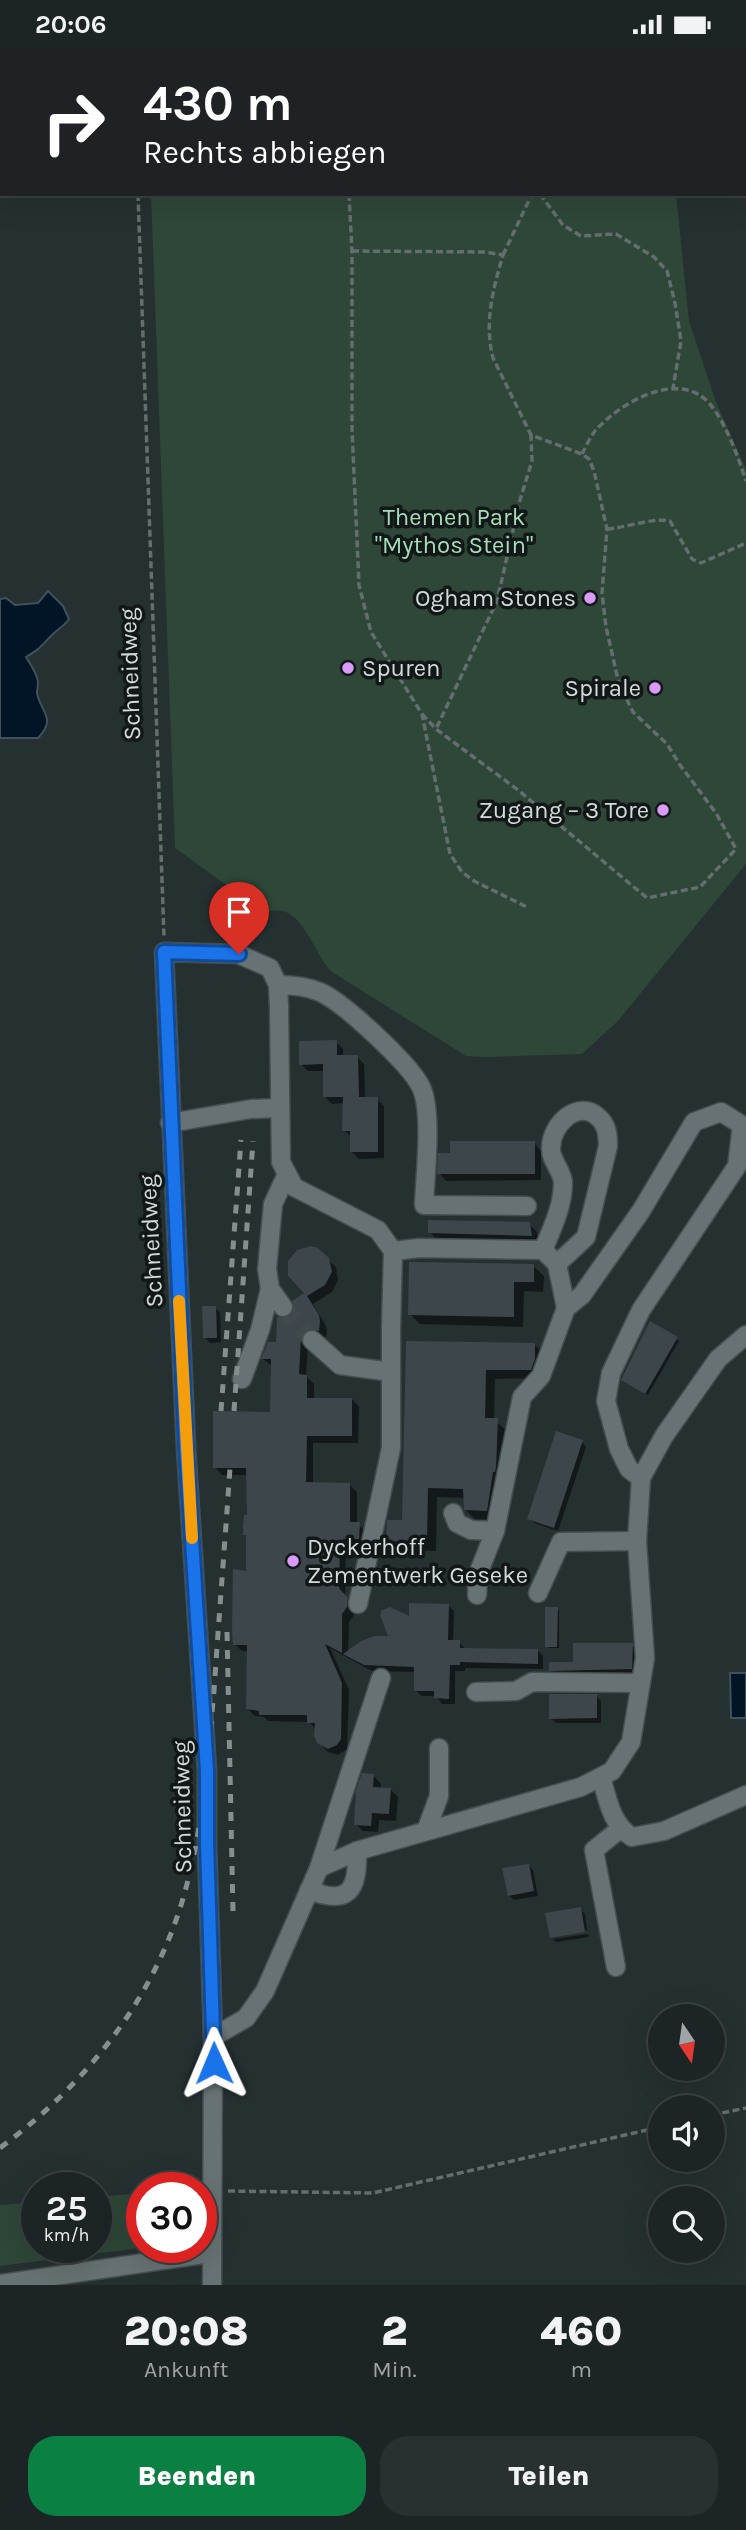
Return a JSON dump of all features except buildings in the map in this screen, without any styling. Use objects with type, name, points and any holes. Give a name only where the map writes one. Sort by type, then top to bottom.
[{"type":"street","points":[[164,952],[239,954],[270,968],[278,985],[281,1163],[294,1187],[378,1230],[393,1251],[391,1448],[358,1604]]},
{"type":"street","name":"Schneidweg","points":[[164,952],[186,1448],[207,1771],[214,2172]]},
{"type":"street","points":[[278,985],[303,986],[322,992],[345,1009],[406,1065],[422,1088],[426,1114],[424,1205],[527,1206]]},
{"type":"street","points":[[170,1123],[279,1108]]},
{"type":"street","points":[[543,1250],[557,1219],[563,1181],[550,1150],[554,1129],[559,1121],[569,1115],[582,1112],[595,1114],[602,1120],[607,1131],[608,1146],[586,1237],[557,1263]]},
{"type":"street","points":[[566,1308],[582,1296],[641,1211],[694,1122],[721,1112],[742,1125],[737,1166],[641,1310],[611,1373],[606,1401],[620,1449],[629,1469],[641,1478]]},
{"type":"street","points":[[242,1379],[260,1330],[270,1289],[267,1269],[273,1204],[287,1174]]},
{"type":"street","points":[[393,1251],[419,1248],[543,1250],[557,1263],[566,1308],[541,1376],[522,1397],[495,1531],[478,1574],[477,1595]]},
{"type":"street","points":[[270,1289],[283,1307]]},
{"type":"street","points":[[319,1868],[357,1851],[581,1787],[612,1771],[631,1742],[645,1658],[637,1541],[641,1478],[664,1436],[718,1359],[746,1335]]},
{"type":"street","points":[[312,1340],[340,1365],[391,1371]]},
{"type":"street","points":[[453,1513],[457,1523],[471,1530],[495,1531]]},
{"type":"street","points":[[538,1593],[561,1542],[637,1541]]},
{"type":"street","points":[[213,2037],[246,2018],[265,1991],[319,1868],[381,1678]]},
{"type":"street","points":[[476,1692],[516,1691],[532,1682],[641,1683]]},
{"type":"street","points":[[426,1831],[439,1795],[439,1748]]},
{"type":"street","points":[[601,1777],[612,1814],[620,1829],[632,1837],[664,1831],[746,1795]]},
{"type":"street","points":[[616,1966],[594,1850],[620,1829]]},
{"type":"street","points":[[309,1890],[328,1898],[352,1889],[358,1874],[357,1851]]},
{"type":"street","points":[[0,2284],[143,2263]]},
{"type":"street","name":"Schneidweg","points":[[211,2263],[212,2285]]},
{"type":"path","name":"Schneidweg","points":[[138,196],[164,952]]},
{"type":"path","points":[[349,196],[352,251],[351,396],[359,585],[371,632],[422,714],[436,729],[517,790],[647,898],[700,887],[736,849],[716,813],[667,744],[634,712],[619,684],[606,627],[602,593],[607,529],[589,459],[531,436]]},
{"type":"path","points":[[436,729],[498,601],[520,500],[532,461],[531,436],[493,358],[489,312],[503,255],[531,196]]},
{"type":"path","points":[[541,196],[563,225],[580,236],[616,234],[654,257],[667,271],[681,341],[673,389]]},
{"type":"path","points":[[352,251],[485,252],[503,255]]},
{"type":"path","points":[[582,454],[595,432],[622,408],[655,391],[673,389],[699,394],[712,405],[736,451],[746,481]]},
{"type":"path","points":[[607,529],[625,528],[663,519],[670,521],[692,559],[701,563],[746,543]]},
{"type":"path","points":[[422,714],[450,854],[462,872],[474,881],[529,908]]},
{"type":"path","points":[[725,2112],[746,2108]]},
{"type":"path","points":[[217,2192],[373,2193],[648,2130]]},
{"type":"green space","name":"Themen Park \"Mythos Stein\"","points":[[151,196],[676,196],[689,321],[716,402],[746,469],[746,864],[618,1021],[582,1054],[485,1057],[466,1056],[332,972],[297,920],[288,913],[277,910],[265,913],[175,848]]},
{"type":"green space","points":[[126,2194],[126,2250],[112,2252],[112,2196]]},
{"type":"green space","points":[[21,2203],[21,2263],[23,2263],[0,2266],[0,2205]]},
{"type":"water","points":[[48,591],[63,606],[69,619],[26,657],[38,682],[37,693],[46,715],[46,725],[38,738],[0,738],[0,599],[6,598],[15,605],[38,603]]},
{"type":"water","points":[[730,1673],[746,1673],[746,1718],[731,1718]]},
{"type":"tunnel","points":[[283,1307],[312,1340]]},
{"type":"railway","points":[[221,1411],[241,1140]]},
{"type":"railway","points":[[234,1411],[253,1141]]},
{"type":"railway","points":[[0,2148],[64,2093],[118,2031],[160,1959],[176,1921],[193,1857],[205,1786],[230,1468]]},
{"type":"railway","points":[[227,1632],[233,1912]]},
{"type":"slow traffic","points":[[179,1301],[192,1538]]},
{"type":"place","name":"Ogham Stones","points":[[590,598]]},
{"type":"place","name":"Spuren","points":[[348,668]]},
{"type":"place","name":"Spirale","points":[[655,688]]},
{"type":"place","name":"Zugang – 3 Tore","points":[[663,810]]},
{"type":"place","name":"Dyckerhoff Zementwerk Geseke","points":[[293,1561]]},
{"type":"route","points":[[214,2063],[207,1771],[186,1448],[164,952],[239,954]]}]
